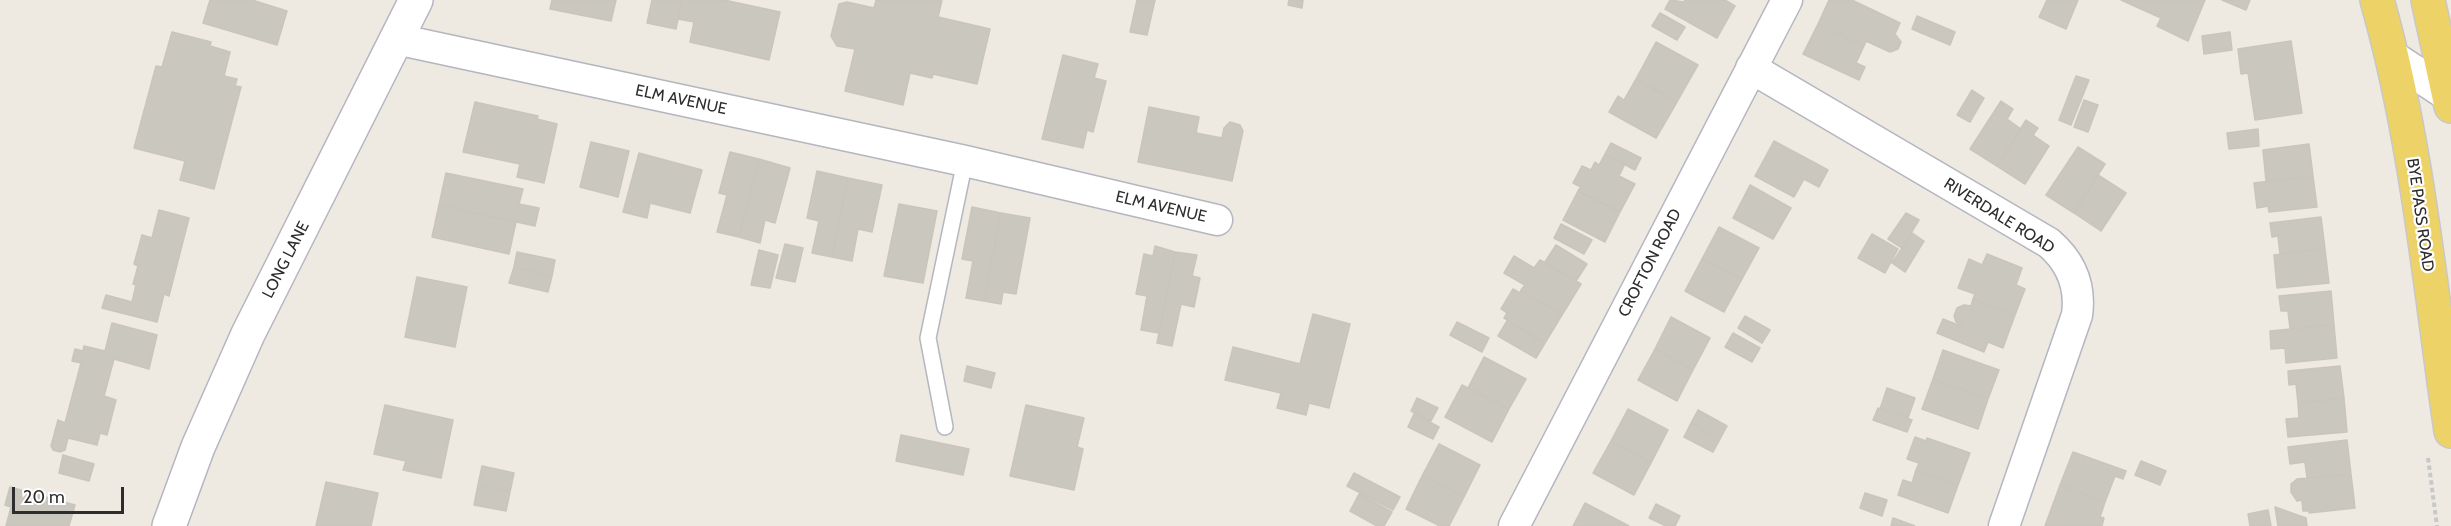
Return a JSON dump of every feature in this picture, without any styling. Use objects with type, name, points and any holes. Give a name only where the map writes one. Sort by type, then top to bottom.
[{"type":"main road","name":"BYE PASS ROAD","points":[[2377,0],[2393,58],[2414,174],[2451,431]]},
{"type":"main road","points":[[2428,0],[2445,46],[2450,99]]},
{"type":"street","name":"LONG LANE","points":[[169,526],[198,447],[248,334],[416,0]]},
{"type":"street","name":"CROFTON ROAD","points":[[1514,526],[1787,0]]},
{"type":"street","name":"ELM AVENUE","points":[[396,39],[965,161],[1217,220]]},
{"type":"street","points":[[2393,58],[2450,99]]},
{"type":"street","name":"RIVERDALE ROAD","points":[[1751,68],[2049,243],[2060,253],[2070,268],[2077,287],[2079,304],[2077,315],[2004,526]]},
{"type":"lane","points":[[945,427],[928,338],[965,161]]},
{"type":"building","points":[[210,0],[252,0],[287,11],[277,45],[203,23]]},
{"type":"building","points":[[552,0],[616,0],[611,21],[550,9]]},
{"type":"building","points":[[652,0],[682,0],[676,29],[647,23]]},
{"type":"building","points":[[682,0],[724,0],[780,12],[769,60],[690,42],[694,22],[678,19]]},
{"type":"building","points":[[876,0],[942,0],[938,17],[990,29],[977,84],[933,74],[932,78],[910,73],[903,105],[845,91],[855,49],[837,46],[831,36],[839,4],[847,2],[874,8]]},
{"type":"building","points":[[1137,0],[1155,0],[1147,35],[1130,32]]},
{"type":"building","points":[[1289,0],[1303,0],[1302,8],[1288,5]]},
{"type":"building","points":[[1670,0],[1684,2],[1685,0],[1725,0],[1735,6],[1717,38],[1665,9]]},
{"type":"building","points":[[1829,0],[1852,0],[1900,23],[1895,34],[1901,42],[1898,49],[1890,52],[1866,41],[1864,46],[1818,24]]},
{"type":"building","points":[[2047,0],[2078,0],[2066,29],[2039,17]]},
{"type":"building","points":[[2121,0],[2205,0],[2188,41],[2157,26],[2161,18]]},
{"type":"building","points":[[2222,0],[2250,0],[2246,10]]},
{"type":"building","points":[[1660,13],[1685,27],[1677,40],[1652,26]]},
{"type":"building","points":[[1917,16],[1955,32],[1950,45],[1912,29]]},
{"type":"building","points":[[1818,24],[1864,46],[1856,63],[1865,67],[1859,80],[1803,54]]},
{"type":"building","points":[[172,32],[211,42],[210,46],[230,52],[224,76],[237,79],[235,86],[241,87],[214,189],[180,180],[185,161],[134,148],[156,66],[162,67]]},
{"type":"building","points":[[2230,32],[2232,50],[2204,54],[2202,36]]},
{"type":"building","points":[[2291,41],[2302,113],[2255,120],[2248,73],[2241,74],[2238,49]]},
{"type":"building","points":[[1656,42],[1698,65],[1677,102],[1636,79]]},
{"type":"building","points":[[1063,55],[1098,64],[1094,78],[1106,81],[1093,132],[1087,130],[1083,148],[1042,139]]},
{"type":"building","points":[[2076,76],[2089,80],[2071,125],[2059,120]]},
{"type":"building","points":[[1636,79],[1677,102],[1656,138],[1609,112],[1618,96],[1624,100]]},
{"type":"building","points":[[1972,90],[1984,98],[1970,122],[1957,115]]},
{"type":"building","points":[[2084,100],[2098,105],[2088,132],[2074,127]]},
{"type":"building","points":[[2001,101],[2013,109],[2007,119],[2021,129],[1997,166],[1970,149]]},
{"type":"building","points":[[475,102],[538,116],[537,119],[557,124],[544,183],[517,177],[520,164],[463,152]]},
{"type":"building","points":[[1149,107],[1199,117],[1196,133],[1222,138],[1224,128],[1230,122],[1240,125],[1243,131],[1232,181],[1138,162]]},
{"type":"building","points":[[2026,120],[2038,128],[2033,135],[2049,146],[2025,184],[1997,166]]},
{"type":"building","points":[[2258,129],[2259,146],[2229,149],[2227,133]]},
{"type":"building","points":[[1774,141],[1828,170],[1819,187],[1804,179],[1794,197],[1755,176]]},
{"type":"building","points":[[591,142],[629,151],[618,197],[580,187]]},
{"type":"building","points":[[1611,143],[1641,158],[1635,170],[1605,154]]},
{"type":"building","points":[[2309,144],[2313,176],[2266,181],[2263,150]]},
{"type":"building","points":[[2078,147],[2105,164],[2074,213],[2046,195]]},
{"type":"building","points":[[730,152],[759,159],[739,237],[717,232],[727,195],[719,193]]},
{"type":"building","points":[[639,153],[702,170],[690,213],[650,203],[647,218],[623,212]]},
{"type":"building","points":[[1605,154],[1625,164],[1619,176],[1635,184],[1620,212],[1578,191],[1581,187],[1573,183],[1582,166],[1591,170],[1595,162],[1599,165]]},
{"type":"building","points":[[759,159],[790,168],[775,223],[765,220],[760,243],[739,237]]},
{"type":"building","points":[[817,171],[848,178],[832,257],[812,253],[819,221],[807,218]]},
{"type":"building","points":[[446,173],[523,189],[519,204],[539,208],[535,226],[439,205]]},
{"type":"building","points":[[2098,175],[2126,193],[2101,231],[2074,213]]},
{"type":"building","points":[[2313,176],[2317,207],[2269,212],[2268,206],[2257,208],[2254,183]]},
{"type":"building","points":[[848,178],[882,185],[872,232],[858,229],[852,261],[832,257]]},
{"type":"building","points":[[1750,185],[1791,208],[1773,239],[1733,218]]},
{"type":"building","points":[[1578,191],[1620,212],[1605,242],[1563,220]]},
{"type":"building","points":[[899,204],[937,211],[923,283],[884,276]]},
{"type":"building","points":[[439,205],[516,222],[509,254],[432,237]]},
{"type":"building","points":[[972,207],[1001,213],[984,301],[966,298],[973,261],[962,259]]},
{"type":"building","points":[[159,210],[189,218],[169,296],[164,294],[157,322],[102,308],[106,295],[132,302],[136,285],[133,284],[138,266],[134,264],[142,235],[152,238]]},
{"type":"building","points":[[1001,213],[1030,218],[1016,294],[1003,292],[1001,304],[984,301]]},
{"type":"building","points":[[1906,213],[1919,220],[1902,248],[1888,239]]},
{"type":"building","points":[[2321,217],[2325,249],[2280,254],[2278,236],[2272,237],[2270,223]]},
{"type":"building","points":[[1561,224],[1592,240],[1584,254],[1554,238]]},
{"type":"building","points":[[1719,227],[1759,248],[1742,279],[1702,259]]},
{"type":"building","points":[[1912,233],[1924,241],[1905,272],[1892,263]]},
{"type":"building","points":[[1872,234],[1898,249],[1885,273],[1858,258]]},
{"type":"building","points":[[785,244],[803,248],[795,282],[776,278]]},
{"type":"building","points":[[1556,245],[1587,264],[1576,281],[1545,262]]},
{"type":"building","points":[[1155,246],[1175,252],[1159,333],[1141,330],[1147,296],[1136,294],[1144,254],[1153,256]]},
{"type":"building","points":[[2325,249],[2329,283],[2277,288],[2274,255]]},
{"type":"building","points":[[759,250],[778,255],[770,288],[751,285]]},
{"type":"building","points":[[517,252],[555,260],[552,276],[514,267]]},
{"type":"building","points":[[1175,252],[1197,255],[1192,276],[1200,278],[1194,307],[1181,304],[1172,346],[1157,343]]},
{"type":"building","points":[[1987,254],[2022,268],[2016,285],[2025,289],[2015,315],[1973,299],[1975,294],[1958,288],[1969,259],[1982,265]]},
{"type":"building","points":[[1514,256],[1534,268],[1540,260],[1581,284],[1562,315],[1521,290],[1525,285],[1504,273]]},
{"type":"building","points":[[1702,259],[1742,279],[1724,312],[1685,291]]},
{"type":"building","points":[[514,267],[552,276],[548,292],[509,283]]},
{"type":"building","points":[[417,277],[467,287],[455,347],[405,337]]},
{"type":"building","points":[[1513,289],[1520,293],[1521,290],[1562,315],[1545,343],[1504,318],[1507,313],[1501,309]]},
{"type":"building","points":[[2331,291],[2334,325],[2290,329],[2288,311],[2281,311],[2279,296]]},
{"type":"building","points":[[1973,299],[2015,315],[2003,348],[1988,342],[1984,352],[1937,333],[1943,319],[1963,327],[1956,322],[1954,316],[1957,308],[1964,305],[1971,306]]},
{"type":"building","points":[[1313,314],[1350,324],[1329,408],[1309,403],[1306,415],[1277,408],[1281,393],[1225,380],[1233,347],[1300,364]]},
{"type":"building","points":[[1745,316],[1770,330],[1762,343],[1738,328]]},
{"type":"building","points":[[1671,317],[1710,338],[1693,370],[1655,349]]},
{"type":"building","points":[[1507,321],[1545,343],[1536,358],[1498,336]]},
{"type":"building","points":[[1457,322],[1489,338],[1482,352],[1450,335]]},
{"type":"building","points":[[112,323],[157,335],[149,369],[114,359],[104,396],[116,400],[107,435],[100,433],[97,445],[68,438],[65,450],[60,452],[53,450],[51,446],[58,420],[65,423],[81,363],[72,361],[75,349],[83,351],[84,346],[105,351]]},
{"type":"building","points":[[2334,325],[2337,358],[2286,363],[2285,348],[2271,349],[2270,331]]},
{"type":"building","points":[[1733,333],[1760,348],[1752,362],[1725,347]]},
{"type":"building","points":[[1655,349],[1693,370],[1677,401],[1638,380]]},
{"type":"building","points":[[1943,350],[1999,370],[1988,399],[1933,379]]},
{"type":"building","points":[[1484,357],[1526,379],[1509,409],[1468,388]]},
{"type":"building","points":[[967,366],[995,373],[991,388],[964,381]]},
{"type":"building","points":[[2340,366],[2344,398],[2298,403],[2296,384],[2289,385],[2288,371]]},
{"type":"building","points":[[1933,379],[1988,399],[1978,429],[1922,409]]},
{"type":"building","points":[[1462,385],[1509,409],[1492,442],[1445,417]]},
{"type":"building","points":[[1887,388],[1915,398],[1908,418],[1880,409]]},
{"type":"building","points":[[1417,398],[1438,408],[1431,421],[1411,411]]},
{"type":"building","points":[[2344,398],[2347,432],[2288,437],[2286,419],[2299,418],[2298,403]]},
{"type":"building","points":[[385,405],[453,420],[441,478],[403,470],[406,461],[374,454]]},
{"type":"building","points":[[1026,405],[1084,418],[1077,447],[1083,449],[1074,490],[1010,476]]},
{"type":"building","points":[[1878,408],[1912,420],[1907,432],[1873,420]]},
{"type":"building","points":[[1628,409],[1668,430],[1651,463],[1611,441]]},
{"type":"building","points":[[1698,410],[1727,426],[1720,439],[1691,423]]},
{"type":"building","points":[[1414,414],[1439,427],[1433,439],[1408,427]]},
{"type":"building","points":[[1691,423],[1720,439],[1713,452],[1684,437]]},
{"type":"building","points":[[901,435],[969,449],[963,475],[896,461]]},
{"type":"building","points":[[1915,437],[1926,441],[1927,438],[1970,453],[1958,485],[1916,470],[1919,463],[1907,459]]},
{"type":"building","points":[[2347,440],[2351,474],[2307,478],[2305,462],[2290,464],[2288,447]]},
{"type":"building","points":[[1611,441],[1651,463],[1634,495],[1593,473]]},
{"type":"building","points":[[1439,444],[1480,465],[1464,497],[1422,476]]},
{"type":"building","points":[[2073,452],[2126,471],[2123,479],[2115,476],[2105,502],[2060,485]]},
{"type":"building","points":[[63,455],[94,464],[89,481],[59,473]]},
{"type":"building","points":[[2141,461],[2166,471],[2160,485],[2135,475]]},
{"type":"building","points":[[482,466],[514,473],[510,492],[478,485]]},
{"type":"building","points":[[1916,470],[1958,485],[1948,513],[1898,495],[1903,480],[1912,483]]},
{"type":"building","points":[[1354,473],[1400,497],[1393,510],[1347,486]]},
{"type":"building","points":[[2351,474],[2355,508],[2309,513],[2309,511],[2303,511],[2302,500],[2297,501],[2291,492],[2291,484],[2297,479]]},
{"type":"building","points":[[1422,476],[1464,497],[1449,526],[1440,526],[1406,509]]},
{"type":"building","points":[[326,482],[378,493],[371,526],[316,526]]},
{"type":"building","points":[[478,485],[510,492],[506,511],[474,505]]},
{"type":"building","points":[[2060,485],[2105,502],[2100,517],[2104,518],[2102,526],[2045,526]]},
{"type":"building","points":[[10,487],[75,505],[69,526],[6,526],[11,507],[5,505]]},
{"type":"building","points":[[1865,493],[1887,500],[1882,516],[1860,508]]},
{"type":"building","points":[[1359,494],[1392,512],[1384,526],[1377,526],[1350,511]]},
{"type":"building","points":[[1585,503],[1629,526],[1573,526]]},
{"type":"building","points":[[1656,504],[1680,516],[1675,526],[1666,526],[1649,518]]},
{"type":"building","points":[[2275,507],[2306,518],[2307,526],[2278,526]]},
{"type":"building","points":[[2268,510],[2271,526],[2250,526],[2248,514]]},
{"type":"building","points":[[1893,518],[1915,526],[1891,526]]}]
